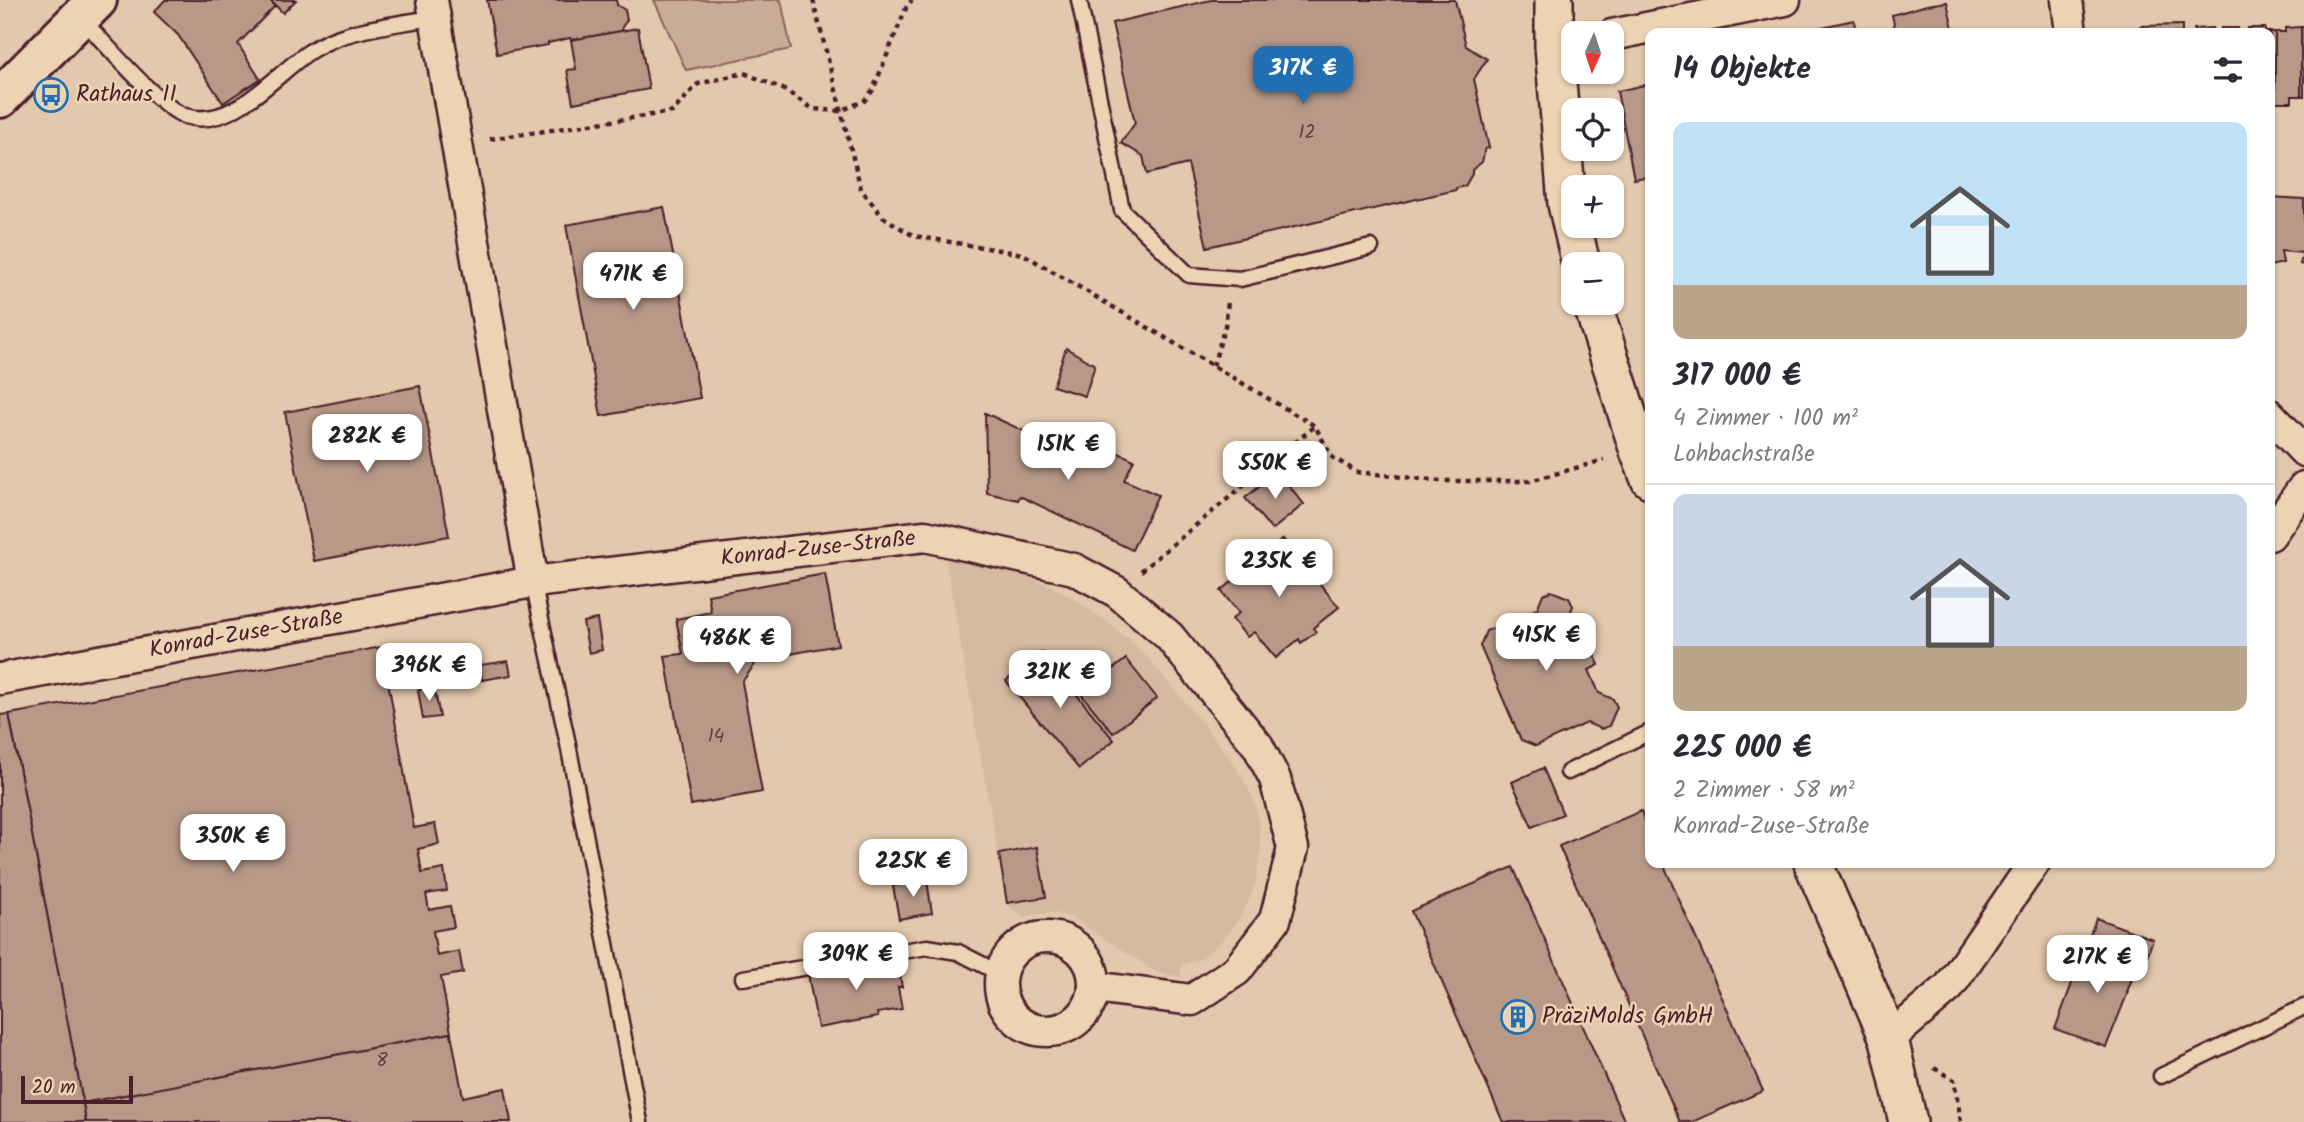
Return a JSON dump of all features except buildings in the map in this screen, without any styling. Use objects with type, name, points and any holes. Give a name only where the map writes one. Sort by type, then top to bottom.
[{"type":"main road","points":[[0,98],[88,8]]},
{"type":"street","points":[[1554,0],[1561,31]]},
{"type":"street","points":[[1624,32],[1785,0]]},
{"type":"street","points":[[2067,0],[2070,28]]},
{"type":"street","points":[[433,8],[533,582]]},
{"type":"street","points":[[1565,84],[1567,204],[1578,252]]},
{"type":"street","points":[[1596,315],[1644,465]]},
{"type":"street","points":[[2275,420],[2304,451]]},
{"type":"street","points":[[2275,528],[2304,487]]},
{"type":"street","name":"Konrad-Zuse-Straße","points":[[0,679],[533,582],[925,536],[1074,569],[1117,592],[1169,636],[1258,747],[1275,779],[1293,848],[1275,920],[1237,970],[1192,1000],[1094,986]]},
{"type":"street","points":[[1815,868],[1889,1039],[1908,1122]]},
{"type":"street","points":[[1889,1039],[1949,987],[2031,868]]},
{"type":"street","points":[[1057,938],[1082,952],[1092,972],[1094,986],[1088,1007],[1078,1019],[1059,1029],[1044,1031],[1030,1028],[1012,1016],[1001,996],[1001,974],[1010,955],[1021,945],[1035,939],[1057,938]]},
{"type":"lane","points":[[1079,0],[1122,210],[1189,275],[1240,279],[1371,247]]},
{"type":"lane","points":[[88,8],[166,106],[185,116],[205,118],[230,112],[313,50],[347,35],[433,8]]},
{"type":"lane","points":[[533,582],[568,744],[639,1122]]},
{"type":"lane","points":[[1568,772],[1645,734]]},
{"type":"lane","points":[[744,978],[927,947],[958,951],[1001,974]]},
{"type":"lane","points":[[2161,1076],[2304,1007]]},
{"type":"path","points":[[813,0],[861,189],[883,217],[914,236],[1023,254],[1315,426],[1332,457],[1357,472],[1440,481],[1530,481],[1644,465]]},
{"type":"path","points":[[456,144],[671,112],[698,84],[744,74],[783,89],[813,109],[841,111],[864,101],[873,90],[905,8],[912,0]]},
{"type":"path","points":[[1213,366],[1225,326],[1230,278]]},
{"type":"path","points":[[1117,592],[1315,426]]},
{"type":"shaded area","points":[[654,0],[781,0],[791,49],[686,70]]},
{"type":"shaded area","points":[[945,556],[986,563],[1049,585],[1106,621],[1132,642],[1155,666],[1241,775],[1253,798],[1261,849],[1250,899],[1221,942],[1201,959],[1181,965],[1181,977],[1156,972],[1072,917],[1054,913],[1025,918],[1007,904]]},
{"type":"place","name":"Rathaus II","points":[[51,95]]},
{"type":"place","name":"PräziMolds GmbH","points":[[1518,1017]]}]
